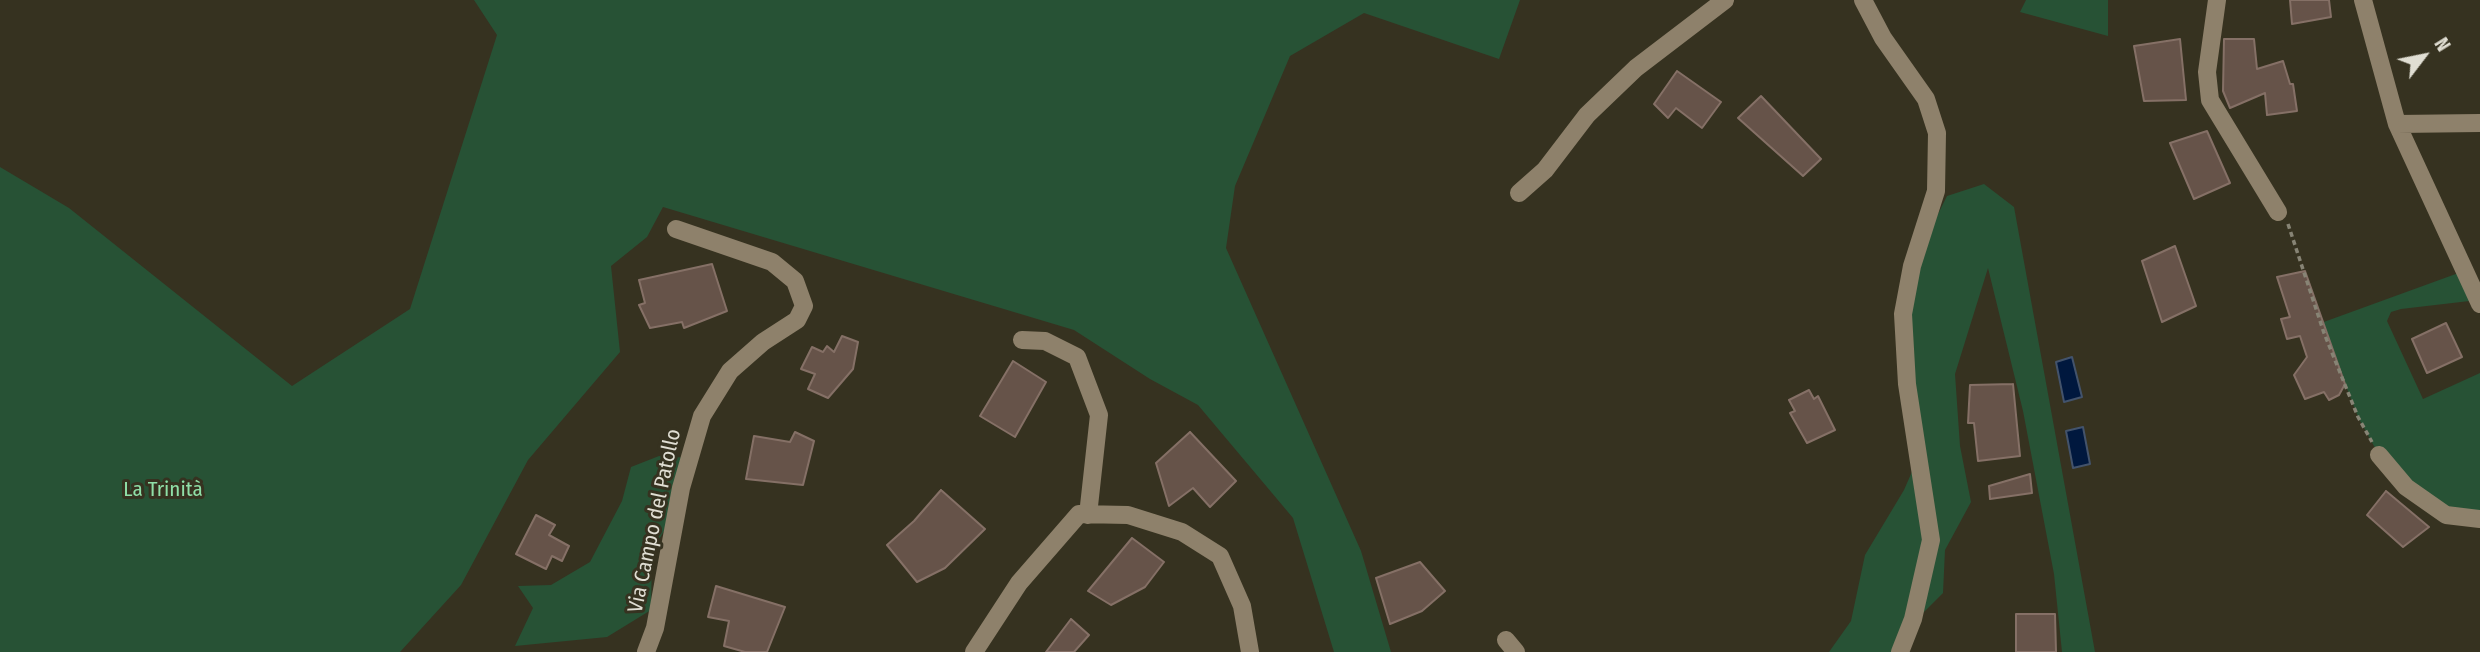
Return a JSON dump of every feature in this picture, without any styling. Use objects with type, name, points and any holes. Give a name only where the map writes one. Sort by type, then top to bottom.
[{"type":"street","points":[[1519,193],[1545,170],[1587,115],[1636,68],[1725,0]]},
{"type":"street","points":[[1863,0],[1883,38],[1926,99],[1937,133],[1936,191],[1912,266],[1903,314],[1906,384],[1931,540],[1913,619],[1900,652]]},
{"type":"street","points":[[2217,0],[2207,72],[2210,100],[2278,212]]},
{"type":"street","points":[[2363,0],[2396,124],[2480,304]]},
{"type":"street","points":[[2396,124],[2480,123]]},
{"type":"street","name":"Via Campo del Patollo","points":[[646,652],[655,628],[681,488],[702,416],[730,371],[763,342],[797,320],[804,306],[795,281],[772,262],[676,229]]},
{"type":"street","points":[[1022,340],[1045,341],[1077,357],[1099,415],[1088,514]]},
{"type":"street","points":[[2379,455],[2406,487],[2446,515],[2480,519]]},
{"type":"street","points":[[974,652],[1019,583],[1079,514],[1128,515],[1182,532],[1220,556],[1242,606],[1250,652]]},
{"type":"path","points":[[2278,212],[2292,228],[2324,333],[2358,417],[2379,455]]},
{"type":"green space","name":"La Trinità","points":[[474,0],[1520,0],[1499,59],[1364,13],[1290,56],[1235,186],[1226,248],[1361,551],[1391,652],[1334,652],[1293,518],[1198,405],[1150,379],[1074,330],[663,207],[647,237],[611,266],[620,352],[528,460],[461,585],[400,652],[0,652],[0,167],[69,208],[292,386],[410,309],[497,35]]},
{"type":"green space","points":[[2026,0],[2108,0],[2108,36],[2020,12]]},
{"type":"green space","points":[[1984,184],[2014,207],[2095,652],[2062,652],[2054,574],[2023,411],[1988,268],[1955,374],[1960,446],[1971,502],[1945,550],[1943,593],[1910,626],[1900,652],[1829,652],[1851,621],[1865,555],[1904,490],[1918,458],[1907,384],[1912,266],[1947,196]]},
{"type":"green space","points":[[2464,271],[2478,300],[2401,309],[2391,312],[2387,321],[2423,399],[2480,373],[2480,519],[2446,515],[2379,455],[2359,419],[2321,323]]},
{"type":"green space","points":[[659,456],[690,458],[678,508],[652,551],[651,610],[607,637],[515,646],[533,608],[518,586],[551,585],[590,562],[622,501],[631,467]]},
{"type":"water","points":[[2072,357],[2082,397],[2064,402],[2056,362]]},
{"type":"water","points":[[2083,427],[2090,464],[2073,468],[2066,431]]},
{"type":"building","points":[[2290,0],[2329,0],[2331,17],[2292,24]]},
{"type":"building","points":[[2180,39],[2186,100],[2144,101],[2134,46]]},
{"type":"building","points":[[2224,39],[2254,39],[2257,69],[2283,61],[2290,84],[2293,84],[2297,111],[2267,115],[2265,93],[2230,108],[2223,91]]},
{"type":"building","points":[[1677,71],[1721,102],[1702,128],[1676,108],[1668,118],[1654,104]]},
{"type":"building","points":[[1761,96],[1821,159],[1803,176],[1738,118]]},
{"type":"building","points":[[2207,131],[2230,183],[2194,199],[2170,143]]},
{"type":"building","points":[[2175,246],[2196,306],[2162,322],[2142,261]]},
{"type":"building","points":[[712,264],[727,311],[684,328],[682,322],[650,328],[639,305],[645,303],[639,280]]},
{"type":"building","points":[[2305,271],[2345,384],[2339,395],[2329,400],[2324,392],[2305,399],[2294,375],[2307,357],[2300,336],[2287,339],[2281,319],[2290,317],[2277,277]]},
{"type":"building","points":[[2446,323],[2462,357],[2427,373],[2412,339]]},
{"type":"building","points":[[842,336],[858,342],[853,369],[828,398],[808,389],[815,374],[801,369],[812,347],[823,352],[827,346],[834,352]]},
{"type":"building","points":[[1013,361],[1046,382],[1015,437],[980,416]]},
{"type":"building","points":[[2013,384],[2020,456],[1978,461],[1974,423],[1968,423],[1970,385]]},
{"type":"building","points":[[1809,390],[1814,399],[1818,396],[1835,430],[1807,443],[1790,413],[1795,411],[1789,400]]},
{"type":"building","points":[[795,432],[814,441],[803,485],[746,479],[754,436],[790,442]]},
{"type":"building","points":[[1190,432],[1236,481],[1210,507],[1193,488],[1169,506],[1156,463]]},
{"type":"building","points":[[2030,474],[2032,493],[1990,499],[1989,486]]},
{"type":"building","points":[[941,490],[985,529],[945,568],[917,582],[887,545],[914,521]]},
{"type":"building","points":[[2386,491],[2429,527],[2403,547],[2367,515]]},
{"type":"building","points":[[536,515],[555,525],[549,535],[569,546],[562,561],[552,556],[546,569],[516,554]]},
{"type":"building","points":[[1132,538],[1164,562],[1145,587],[1111,605],[1088,591]]},
{"type":"building","points":[[1420,562],[1445,591],[1422,611],[1390,624],[1376,578]]},
{"type":"building","points":[[716,586],[785,607],[767,652],[745,652],[724,646],[729,621],[708,617]]},
{"type":"building","points":[[2016,614],[2055,614],[2056,652],[2016,652]]},
{"type":"building","points":[[1071,619],[1089,635],[1074,652],[1046,652]]}]
